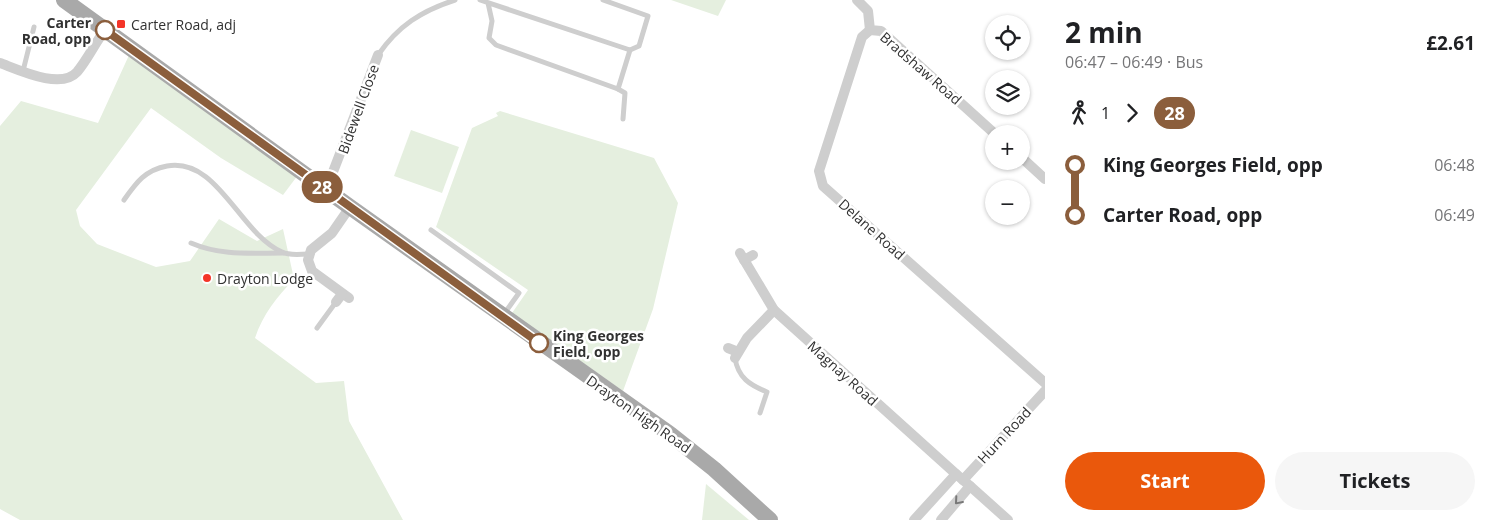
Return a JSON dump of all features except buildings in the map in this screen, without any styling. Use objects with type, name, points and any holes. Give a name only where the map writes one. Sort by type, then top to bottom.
[{"type":"main road","name":"Drayton High Road","points":[[64,0],[326,190],[670,434],[714,469],[770,520]]},
{"type":"street","name":"Bradshaw Road","points":[[857,0],[868,11],[870,30],[882,32],[985,125]]},
{"type":"street","points":[[0,63],[56,80],[72,76],[105,30]]},
{"type":"street","name":"Delane Road","points":[[870,30],[862,37],[820,171],[824,186],[1045,383]]},
{"type":"street","name":"Bidewell Close","points":[[326,190],[378,55]]},
{"type":"street","points":[[1030,165],[1045,179]]},
{"type":"street","points":[[342,298],[312,271],[308,260],[309,254],[316,245],[332,233],[350,207]]},
{"type":"street","name":"Magnay Road","points":[[746,256],[774,310],[1008,520]]},
{"type":"street","points":[[734,353],[774,310]]},
{"type":"street","name":"Hurn Road","points":[[914,520],[963,480],[1045,390]]},
{"type":"street","name":"Hurn Road","points":[[941,520],[963,480]]},
{"type":"lane","points":[[378,55],[390,38],[406,22],[430,8],[455,0]]},
{"type":"lane","points":[[480,0],[630,50],[639,46],[648,16],[603,0]]},
{"type":"lane","points":[[488,3],[492,21],[489,38],[496,45],[625,93],[623,119]]},
{"type":"lane","points":[[23,71],[34,27]]},
{"type":"lane","points":[[618,89],[630,50]]},
{"type":"lane","points":[[124,200],[137,181],[154,168],[174,165],[188,166],[207,176],[251,228],[271,246],[284,253]]},
{"type":"lane","points":[[431,230],[519,293],[502,316]]},
{"type":"lane","points":[[191,243],[206,250],[227,254],[309,254]]},
{"type":"lane","points":[[317,328],[342,298]]},
{"type":"lane","points":[[734,353],[740,374],[745,381],[767,392],[760,413]]},
{"type":"green space","points":[[671,0],[726,0],[718,16]]},
{"type":"green space","points":[[130,53],[298,175],[283,195],[221,158],[151,108],[76,210],[80,226],[97,244],[156,267],[190,261],[219,219],[257,241],[283,229],[294,279],[271,306],[255,338],[316,383],[344,381],[349,421],[403,520],[20,520],[0,509],[0,126],[21,101],[98,123]]},
{"type":"green space","points":[[500,111],[654,158],[678,203],[653,309],[623,391],[512,313],[528,290],[436,227],[472,128],[498,116],[496,113]]},
{"type":"green space","points":[[411,130],[459,147],[442,193],[394,176]]},
{"type":"green space","points":[[706,484],[749,520],[702,520]]},
{"type":"bus line","name":"28","points":[[105,30],[539,343]]},
{"type":"place","name":"Carter Road, adj","points":[[121,24]]},
{"type":"place","name":"Carter Road, opp","points":[[105,30]]},
{"type":"place","name":"Drayton Lodge","points":[[207,278]]},
{"type":"place","name":"King Georges Field, opp","points":[[539,343]]}]
